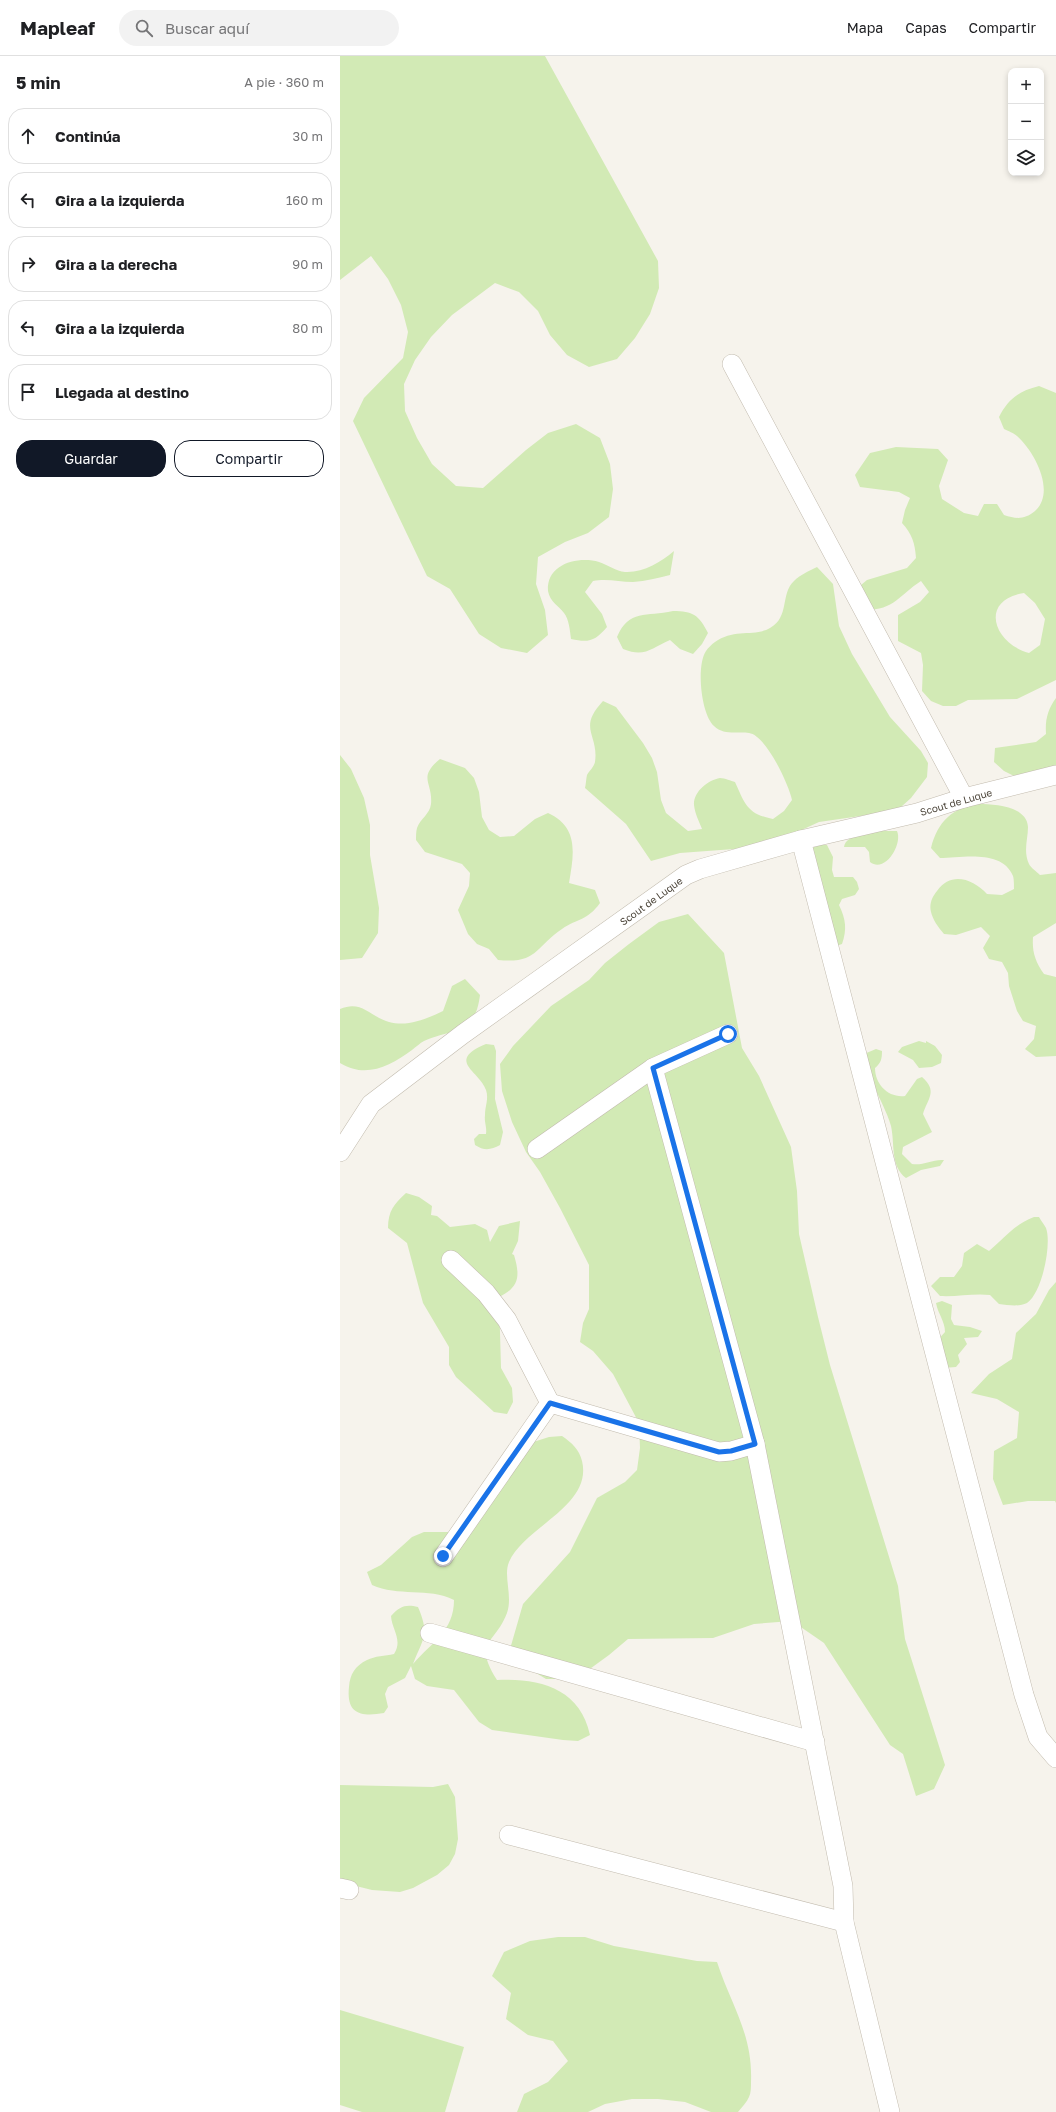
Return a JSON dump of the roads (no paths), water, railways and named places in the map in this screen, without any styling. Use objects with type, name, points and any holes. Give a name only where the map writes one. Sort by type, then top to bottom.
[{"type":"street","points":[[732,364],[964,798]]},
{"type":"street","name":"Scout de Luque","points":[[340,1152],[371,1104],[462,1034],[582,950],[671,885],[700,869],[801,840],[917,813],[964,798],[1056,775]]},
{"type":"street","points":[[801,840],[1024,1695],[1038,1737],[1056,1758]]},
{"type":"street","points":[[537,1149],[653,1068],[728,1034]]},
{"type":"street","points":[[653,1068],[755,1444],[843,1886],[844,1922],[890,2112]]},
{"type":"street","points":[[451,1260],[486,1293],[507,1320],[550,1403],[719,1452],[731,1451],[755,1444]]},
{"type":"street","points":[[443,1556],[550,1403]]},
{"type":"street","points":[[430,1633],[815,1742]]},
{"type":"street","points":[[510,1835],[844,1922]]}]
